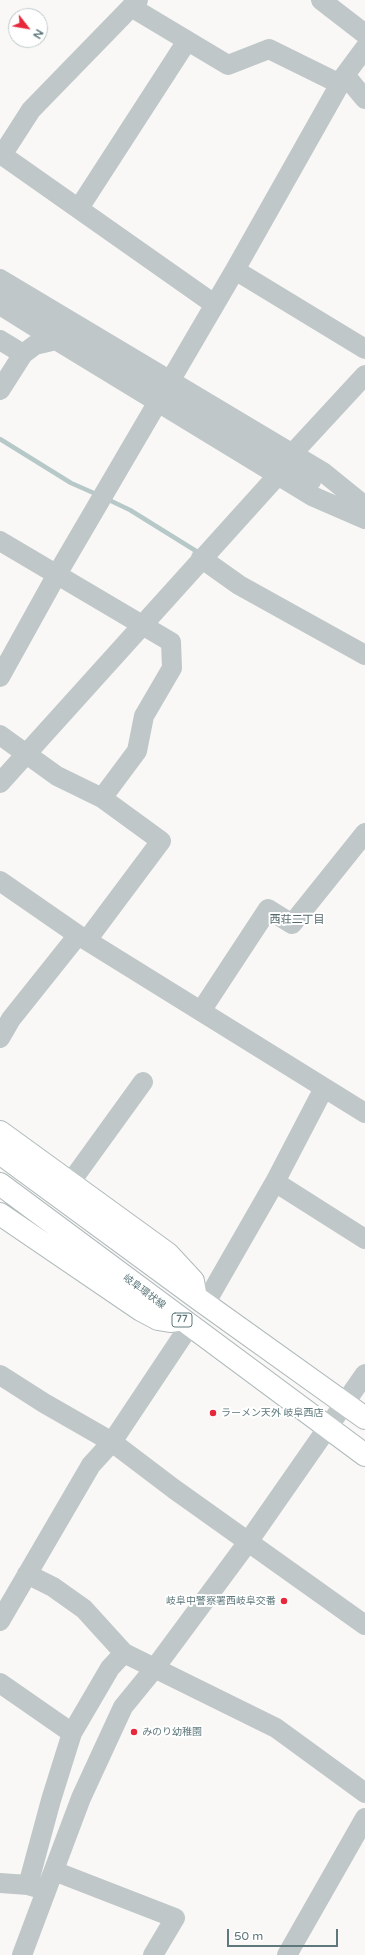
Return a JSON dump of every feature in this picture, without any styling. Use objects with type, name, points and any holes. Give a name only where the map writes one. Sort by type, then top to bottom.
[{"type":"main road","points":[[0,1132],[168,1254],[193,1281],[200,1300]]},
{"type":"main road","points":[[0,1153],[200,1300],[365,1418]]},
{"type":"main road","name":"岐阜環状線","points":[[0,1184],[365,1455]]},
{"type":"main road","points":[[0,1214],[141,1310],[158,1319],[185,1322]]},
{"type":"street","points":[[321,0],[365,34]]},
{"type":"street","points":[[214,304],[1,154],[31,110],[134,3],[187,41],[228,65],[269,49],[343,79],[365,99]]},
{"type":"street","points":[[79,208],[187,41]]},
{"type":"street","points":[[0,677],[56,576],[235,270],[343,79],[365,48]]},
{"type":"street","points":[[235,270],[365,349]]},
{"type":"street","points":[[0,279],[323,472],[365,506]]},
{"type":"street","points":[[0,292],[365,513]]},
{"type":"street","points":[[0,306],[312,496],[365,519]]},
{"type":"street","points":[[0,340],[23,354]]},
{"type":"street","points":[[3,378],[23,354],[35,346],[56,340]]},
{"type":"street","points":[[292,454],[365,375]]},
{"type":"street","points":[[0,783],[201,558],[278,475]]},
{"type":"street","points":[[0,541],[56,576],[171,642],[172,668],[144,716],[137,751],[102,798]]},
{"type":"street","points":[[201,558],[239,586],[365,655]]},
{"type":"street","points":[[0,735],[57,776],[102,798],[161,841],[83,937],[5,1016],[0,1038]]},
{"type":"street","points":[[201,1011],[268,909],[292,924],[365,833]]},
{"type":"street","points":[[0,881],[83,937],[365,1113]]},
{"type":"street","points":[[70,1183],[143,1082]]},
{"type":"street","points":[[200,1300],[275,1182],[324,1088]]},
{"type":"street","points":[[275,1182],[365,1240]]},
{"type":"street","points":[[0,1621],[91,1465],[112,1442],[185,1322]]},
{"type":"street","points":[[0,1883],[37,1887],[54,1871],[81,1798],[123,1707],[154,1669],[248,1542],[329,1428],[365,1374]]},
{"type":"street","points":[[0,1375],[44,1403],[112,1442],[248,1542],[365,1625]]},
{"type":"street","points":[[27,1574],[53,1587],[84,1609],[124,1653],[276,1728],[365,1793]]},
{"type":"street","points":[[22,1955],[37,1887],[51,1800],[72,1733],[110,1668],[124,1653]]},
{"type":"street","points":[[0,1683],[72,1733]]},
{"type":"street","points":[[287,1955],[365,1818]]},
{"type":"street","points":[[54,1871],[175,1918],[153,1955]]},
{"type":"waterway","points":[[0,439],[71,483],[96,494]]},
{"type":"waterway","points":[[109,500],[130,510],[196,551]]},
{"type":"place","name":"ラーメン天外 岐阜西店","points":[[213,1413]]},
{"type":"place","name":"岐阜中警察署西岐阜交番","points":[[284,1601]]},
{"type":"place","name":"みのり幼稚園","points":[[134,1732]]},
{"type":"district","name":"西荘二丁目","points":[[297,920]]}]
